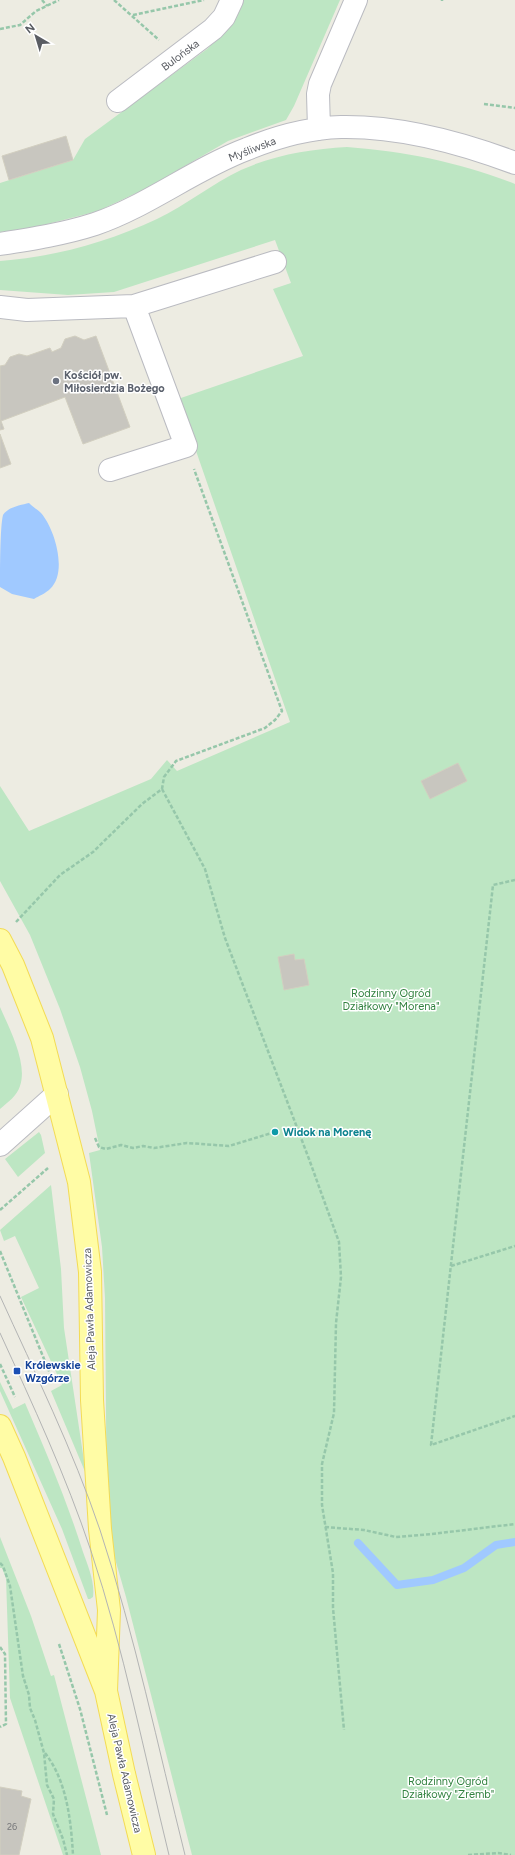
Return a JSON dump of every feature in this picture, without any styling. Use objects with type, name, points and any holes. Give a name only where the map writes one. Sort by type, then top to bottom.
[{"type":"main road","name":"Aleja Pawła Adamowicza","points":[[0,940],[14,965],[42,1038],[79,1182],[90,1272],[92,1400],[99,1514],[109,1610],[106,1691]]},
{"type":"main road","name":"Aleja Pawła Adamowicza","points":[[0,1426],[14,1457],[106,1691],[144,1855]]},
{"type":"street","name":"Bulońska","points":[[118,101],[213,29],[224,17],[232,0]]},
{"type":"street","points":[[319,129],[318,94],[320,84],[356,0]]},
{"type":"street","name":"Myśliwska","points":[[0,244],[53,236],[96,224],[150,199],[236,153],[267,142],[319,129],[341,127],[404,132],[460,146],[515,163]]},
{"type":"street","points":[[0,307],[27,310],[134,306],[275,262]]},
{"type":"street","points":[[110,470],[186,446],[134,306]]},
{"type":"street","points":[[0,1144],[57,1094]]},
{"type":"path","points":[[42,0],[47,6]]},
{"type":"path","points":[[0,28],[20,24],[36,11],[60,0]]},
{"type":"path","points":[[114,0],[177,56]]},
{"type":"path","points":[[132,15],[204,0]]},
{"type":"path","points":[[484,104],[515,108]]},
{"type":"path","points":[[186,446],[282,711],[275,720],[265,728],[176,761],[164,777],[162,789],[205,869],[225,938],[310,1159],[339,1242],[341,1277],[336,1323],[334,1413],[322,1464],[322,1505],[333,1573],[333,1608],[344,1730]]},
{"type":"path","points":[[16,922],[60,875],[93,852],[142,804],[162,789]]},
{"type":"path","points":[[515,880],[493,885],[432,1445],[515,1416]]},
{"type":"path","points":[[94,1136],[99,1147],[106,1149],[121,1145],[133,1148],[143,1146],[154,1148],[187,1143],[229,1146],[275,1132]]},
{"type":"path","points":[[0,1210],[48,1168]]},
{"type":"path","points":[[451,1266],[515,1246]]},
{"type":"path","points":[[0,1251],[53,1381]]},
{"type":"path","points":[[0,1364],[15,1397]]},
{"type":"path","points":[[325,1527],[364,1530],[396,1537],[515,1524]]},
{"type":"path","points":[[0,1563],[3,1566],[10,1586],[23,1676],[29,1695],[30,1708],[36,1720],[44,1752],[48,1785],[54,1799],[53,1814],[64,1839],[67,1855]]},
{"type":"path","points":[[57,1638],[80,1709],[108,1820]]},
{"type":"path","points":[[0,1647],[5,1654],[6,1724],[0,1727]]},
{"type":"path","points":[[44,1752],[53,1763],[63,1788],[73,1855]]},
{"type":"path","points":[[468,1855],[498,1853],[511,1855]]},
{"type":"green space","points":[[244,0],[340,0],[294,106],[286,120],[228,141],[147,188],[98,211],[36,227],[0,232],[0,183],[73,160],[85,139],[207,49],[233,24]]},
{"type":"green space","points":[[347,147],[432,159],[494,176],[515,184],[515,1855],[192,1855],[126,1597],[107,1531],[105,1298],[102,1247],[89,1153],[100,1150],[92,1111],[80,1067],[60,1009],[30,935],[0,881],[0,786],[29,831],[151,779],[167,760],[177,771],[290,722],[178,399],[303,356],[273,289],[291,283],[275,240],[114,292],[68,295],[0,290],[0,261],[61,252],[120,235],[157,219],[241,170],[266,160],[320,149]]},
{"type":"green space","points":[[0,1007],[20,1056],[22,1077],[17,1093],[0,1109]]},
{"type":"green space","points":[[39,1132],[45,1153],[18,1177],[5,1159]]},
{"type":"green space","points":[[51,1185],[61,1269],[64,1328],[86,1474],[51,1391],[62,1385],[21,1297],[39,1288],[15,1236],[4,1241],[0,1230]]},
{"type":"green space","points":[[0,1382],[13,1409],[25,1403],[48,1458],[91,1574],[93,1597],[90,1599],[88,1599],[62,1529],[0,1391]]},
{"type":"green space","points":[[0,1537],[31,1616],[51,1676],[54,1675],[101,1855],[63,1855],[10,1698],[6,1578],[2,1568],[0,1568]]},
{"type":"water","points":[[29,503],[41,513],[51,529],[58,551],[59,562],[55,582],[50,589],[34,599],[12,594],[0,587],[3,515],[11,508]]},
{"type":"building","points":[[66,136],[73,160],[9,180],[2,156]]},
{"type":"building","name":"Kościół pw. Miłosierdzia Bożego","points":[[75,336],[84,340],[96,336],[130,427],[83,444],[65,397],[1,421],[4,429],[0,430],[0,366],[5,365],[10,357],[19,354],[27,356],[50,348],[52,352],[61,348],[65,339]]},
{"type":"building","points":[[0,434],[11,464],[0,468]]},
{"type":"building","points":[[458,763],[467,781],[430,799],[421,781]]},
{"type":"building","points":[[294,954],[295,960],[304,959],[309,985],[284,990],[278,957]]},
{"type":"building","points":[[0,1787],[22,1791],[21,1796],[31,1799],[19,1855],[0,1855]]},
{"type":"waterway","points":[[358,1543],[397,1585],[433,1580],[464,1568],[496,1545],[515,1542]]},
{"type":"tram line","points":[[0,1296],[66,1441],[100,1530],[113,1570],[146,1692],[185,1855]]},
{"type":"tram line","points":[[0,1333],[37,1414],[71,1495],[103,1588],[124,1664],[169,1855]]},
{"type":"place","name":"Kościół pw. Miłosierdzia Bożego","points":[[56,381]]},
{"type":"place","name":"Widok na Morenę","points":[[275,1132]]},
{"type":"place","name":"Królewskie Wzgórze","points":[[17,1371]]},
{"type":"park label","name":"Rodzinny Ogród Działkowy \"Morena\"","points":[[391,999]]},
{"type":"park label","name":"Rodzinny Ogród Działkowy \"Zremb\"","points":[[448,1787]]}]
